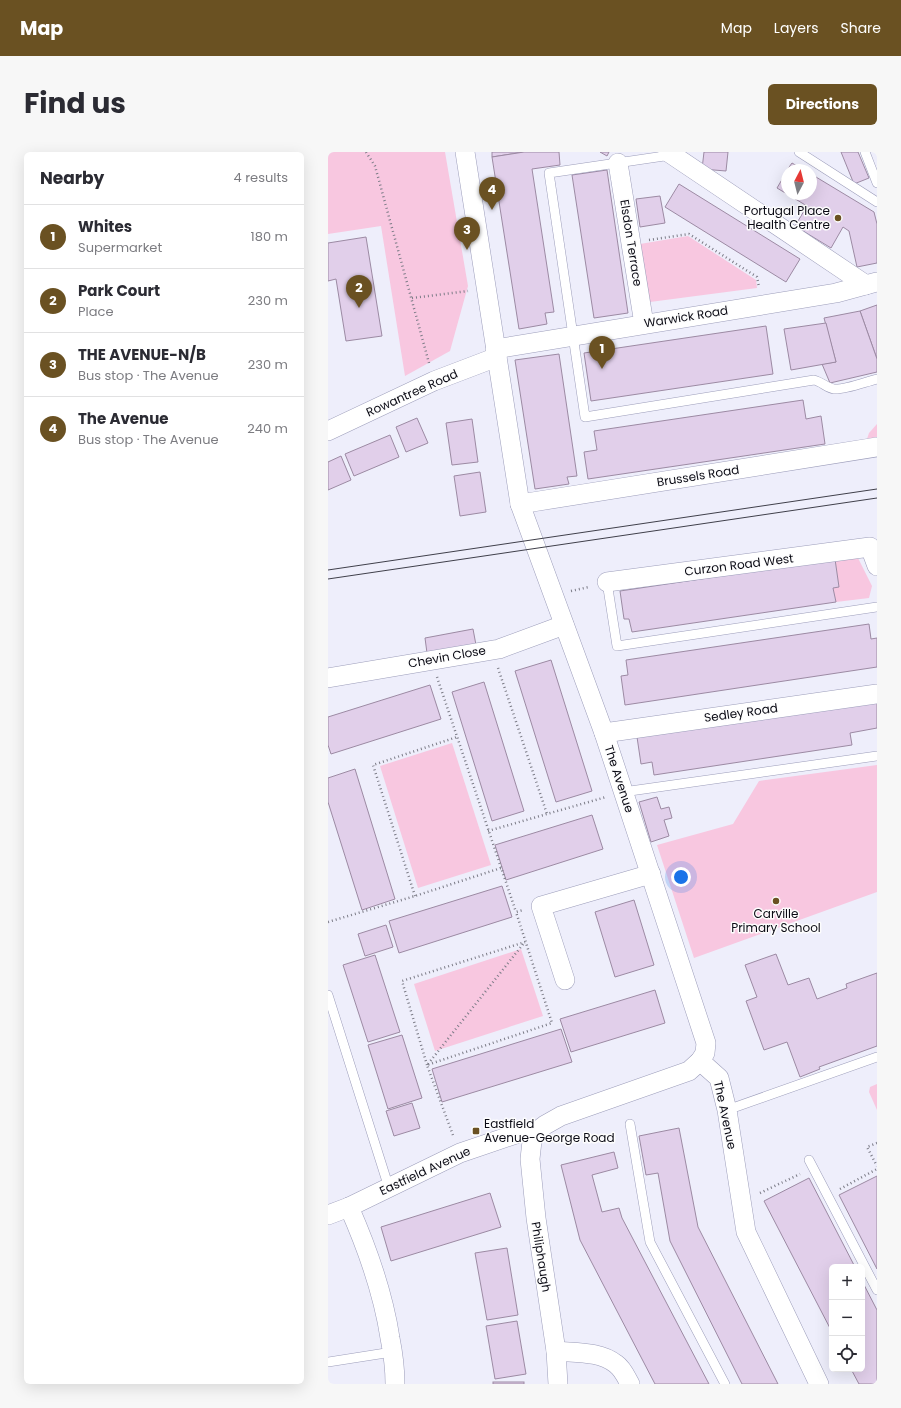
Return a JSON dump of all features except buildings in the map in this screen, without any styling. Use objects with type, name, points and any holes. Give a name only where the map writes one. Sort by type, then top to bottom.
[{"type":"street","name":"The Avenue","points":[[465,152],[520,504],[604,733],[706,1043],[705,1053],[700,1061],[720,1078],[727,1110],[746,1232],[819,1384]]},
{"type":"street","points":[[670,153],[872,284]]},
{"type":"street","name":"Elsdon Terrace","points":[[618,163],[644,324]]},
{"type":"street","name":"Warwick Road","points":[[496,353],[573,335],[836,292],[872,284]]},
{"type":"street","name":"Rowantree Road","points":[[328,431],[496,353]]},
{"type":"street","name":"Brussels Road","points":[[520,504],[877,447]]},
{"type":"street","points":[[873,547],[877,566]]},
{"type":"street","name":"Curzon Road West","points":[[607,582],[873,547]]},
{"type":"street","name":"Chevin Close","points":[[328,678],[499,649],[564,625]]},
{"type":"street","name":"Sedley Road","points":[[604,733],[877,694]]},
{"type":"street","points":[[565,980],[541,906],[651,874]]},
{"type":"street","name":"Eastfield Avenue","points":[[328,1215],[350,1207],[460,1153],[519,1134],[536,1131],[560,1116],[689,1071],[700,1061]]},
{"type":"street","name":"Philiphaugh","points":[[536,1131],[532,1141],[530,1159],[536,1218],[556,1351],[558,1384]]},
{"type":"street","points":[[350,1207],[370,1256],[380,1289],[387,1319],[395,1384]]},
{"type":"street","points":[[556,1351],[604,1357],[616,1364],[625,1374],[630,1384]]},
{"type":"lane","points":[[799,152],[877,202]]},
{"type":"lane","points":[[865,152],[877,183]]},
{"type":"lane","points":[[670,153],[618,163],[549,173],[585,417],[814,380],[821,381],[832,388],[839,389],[877,379]]},
{"type":"lane","points":[[607,582],[617,646],[877,606]]},
{"type":"lane","points":[[624,792],[877,756]]},
{"type":"lane","points":[[328,995],[389,1188]]},
{"type":"lane","points":[[727,1110],[877,1057]]},
{"type":"lane","points":[[630,1124],[650,1242],[725,1384]]},
{"type":"lane","points":[[811,1164],[877,1290]]},
{"type":"lane","points":[[328,1362],[392,1352]]},
{"type":"path","points":[[366,152],[375,166],[434,381]]},
{"type":"path","points":[[631,242],[689,234],[757,277],[762,304]]},
{"type":"path","points":[[412,298],[486,289]]},
{"type":"path","points":[[553,596],[607,582]]},
{"type":"path","points":[[492,650],[547,814]]},
{"type":"path","points":[[427,1065],[552,1024],[432,660]]},
{"type":"path","points":[[415,896],[373,765],[457,738]]},
{"type":"path","points":[[488,831],[624,792]]},
{"type":"path","points":[[328,922],[415,896],[500,868]]},
{"type":"path","points":[[516,912],[541,906]]},
{"type":"path","points":[[460,1153],[427,1065],[402,981],[525,942]]},
{"type":"path","points":[[427,1065],[525,942]]},
{"type":"path","points":[[877,1143],[867,1147],[877,1166]]},
{"type":"path","points":[[741,1202],[811,1164]]},
{"type":"path","points":[[827,1195],[877,1169]]},
{"type":"shaded area","points":[[328,152],[445,152],[468,286],[450,351],[405,376],[381,226],[328,234]]},
{"type":"shaded area","points":[[688,236],[756,280],[757,288],[650,302],[640,244]]},
{"type":"shaded area","points":[[877,424],[877,437],[867,439],[869,433]]},
{"type":"shaded area","points":[[857,556],[872,586],[869,598],[836,602],[833,588],[839,587],[835,559]]},
{"type":"shaded area","points":[[452,743],[491,865],[418,888],[380,766]]},
{"type":"shaded area","points":[[877,765],[877,892],[694,958],[657,845],[733,824],[759,781]]},
{"type":"shaded area","points":[[521,949],[543,1016],[435,1051],[414,984]]},
{"type":"shaded area","points":[[877,1084],[877,1110],[869,1092],[870,1087]]},
{"type":"tram line","points":[[328,570],[877,489]]},
{"type":"tram line","points":[[328,579],[877,498]]},
{"type":"place","name":"The Avenue","points":[[492,210]]},
{"type":"place","name":"Portugal Place Health Centre","points":[[838,218]]},
{"type":"place","name":"THE AVENUE-N/B","points":[[467,250]]},
{"type":"place","name":"Park Court","points":[[359,308]]},
{"type":"place","name":"Whites","points":[[602,369]]},
{"type":"place","name":"Carville Primary School","points":[[776,901]]},
{"type":"place","name":"Eastfield Avenue-George Road","points":[[476,1131]]}]
